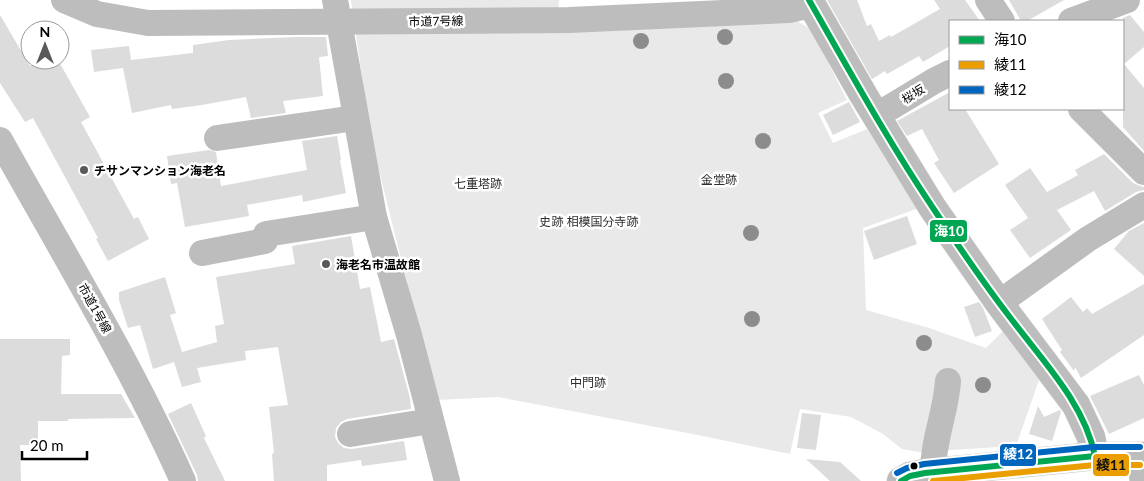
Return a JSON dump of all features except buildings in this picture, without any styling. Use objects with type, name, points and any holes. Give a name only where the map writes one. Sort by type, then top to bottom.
[{"type":"main road","points":[[810,3],[932,207],[999,303],[1076,405],[1092,438],[1095,456]]},
{"type":"main road","points":[[901,481],[910,476],[933,472],[1095,456],[1142,464]]},
{"type":"street","name":"市道7号線","points":[[64,0],[97,14],[148,23],[337,11],[569,20],[789,10],[810,3]]},
{"type":"street","points":[[988,0],[1001,20]]},
{"type":"street","points":[[1074,20],[1127,0]]},
{"type":"street","points":[[337,11],[374,217],[409,334],[447,481]]},
{"type":"street","name":"桜坂","points":[[876,116],[949,74]]},
{"type":"street","points":[[1083,110],[1144,172]]},
{"type":"street","points":[[217,138],[355,118]]},
{"type":"street","name":"市道1号線","points":[[0,140],[115,344],[160,429],[183,481]]},
{"type":"street","points":[[999,303],[1088,239],[1144,205]]},
{"type":"street","points":[[202,253],[265,240],[266,234],[374,217]]},
{"type":"street","points":[[933,472],[934,450],[944,416],[948,381]]},
{"type":"street","points":[[350,434],[431,421]]},
{"type":"green space","name":"史跡 相模国分寺跡","points":[[351,0],[559,0],[557,30],[797,21],[807,27],[814,35],[847,100],[818,113],[833,143],[867,129],[919,208],[863,228],[866,310],[929,328],[986,348],[1003,331],[1039,380],[1016,446],[919,452],[902,449],[883,434],[851,417],[800,409],[790,454],[498,397],[436,400],[371,138]]},
{"type":"transit line","name":"海10","points":[[809,0],[916,183],[960,249],[1071,399],[1081,417],[1095,456]]},
{"type":"transit line","name":"綾12","points":[[897,473],[907,468],[924,464],[1094,447],[1140,447]]},
{"type":"transit line","name":"海10","points":[[901,481],[910,476],[925,473],[1095,456]]},
{"type":"transit line","name":"綾11","points":[[933,481],[1095,465],[1140,465]]},
{"type":"place","name":"チサンマンション海老名","points":[[84,170]]},
{"type":"place","name":"海老名市温故館","points":[[326,264]]},
{"type":"park label","name":"金堂跡","points":[[719,179]]},
{"type":"park label","name":"七重塔跡","points":[[478,183]]},
{"type":"park label","name":"中門跡","points":[[588,382]]}]
